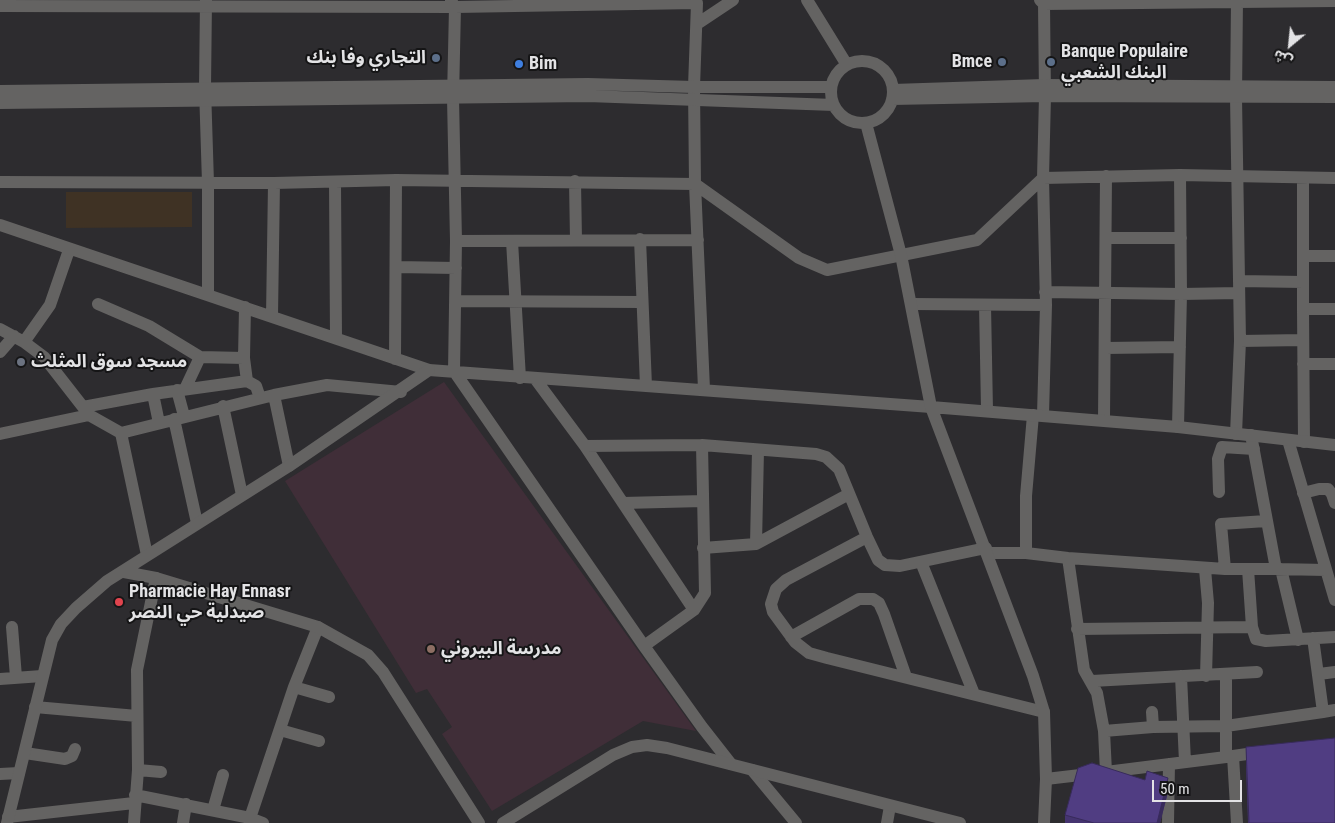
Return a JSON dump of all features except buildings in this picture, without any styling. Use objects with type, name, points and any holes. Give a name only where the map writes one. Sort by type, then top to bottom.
[{"type":"street","points":[[697,24],[733,0]]},
{"type":"street","points":[[807,0],[847,65]]},
{"type":"street","points":[[0,6],[50,3],[697,1],[695,184],[704,389]]},
{"type":"street","points":[[1026,553],[1026,496],[1038,415],[1045,299],[1042,2],[1335,1]]},
{"type":"street","points":[[1236,434],[1240,341],[1236,91],[1237,2]]},
{"type":"street","points":[[207,3],[205,94],[208,183],[208,295]]},
{"type":"street","points":[[453,3],[456,241],[454,371],[644,646],[702,728],[731,764]]},
{"type":"street","points":[[867,62],[877,65],[885,71],[892,94],[883,115],[866,123],[847,119],[834,105],[831,87],[840,70],[847,65],[867,62]]},
{"type":"street","points":[[0,91],[205,94],[453,92],[588,84],[834,105]]},
{"type":"street","points":[[695,94],[831,87]]},
{"type":"street","points":[[892,94],[1044,91],[1236,91],[1335,87]]},
{"type":"street","points":[[1236,91],[1335,97]]},
{"type":"street","points":[[0,103],[205,94]]},
{"type":"street","points":[[866,123],[901,255],[931,407],[1033,676],[1044,712],[1046,779],[1044,823]]},
{"type":"street","points":[[1178,427],[1181,294],[1180,175]]},
{"type":"street","points":[[0,182],[274,183],[396,180],[695,184],[799,258],[820,269],[836,269],[976,240],[1043,178],[1180,175],[1303,179],[1335,178]]},
{"type":"street","points":[[1104,420],[1106,176]]},
{"type":"street","points":[[1303,179],[1304,442]]},
{"type":"street","points":[[395,359],[396,180]]},
{"type":"street","points":[[575,181],[576,240]]},
{"type":"street","points":[[335,182],[336,338]]},
{"type":"street","points":[[272,316],[274,183]]},
{"type":"street","points":[[0,225],[68,250],[245,307],[429,370],[536,380],[704,389],[987,410],[1178,427],[1335,445]]},
{"type":"street","points":[[1106,238],[1181,238]]},
{"type":"street","points":[[640,239],[646,386]]},
{"type":"street","points":[[456,241],[698,240]]},
{"type":"street","points":[[512,241],[520,378]]},
{"type":"street","points":[[0,352],[19,339],[50,305],[68,250]]},
{"type":"street","points":[[1303,256],[1335,256]]},
{"type":"street","points":[[396,267],[456,268]]},
{"type":"street","points":[[912,304],[985,305],[1105,292],[1181,294],[1303,282]]},
{"type":"street","points":[[456,301],[642,302]]},
{"type":"street","points":[[98,304],[149,326],[200,357],[244,358]]},
{"type":"street","points":[[985,305],[987,410]]},
{"type":"street","points":[[245,307],[244,358],[247,381]]},
{"type":"street","points":[[1303,309],[1335,310]]},
{"type":"street","points":[[0,329],[19,339],[44,357],[86,411],[121,433],[147,555]]},
{"type":"street","points":[[1240,341],[1303,340]]},
{"type":"street","points":[[1105,348],[1180,347]]},
{"type":"street","points":[[197,523],[179,418],[181,390],[200,357]]},
{"type":"street","points":[[1303,364],[1335,364]]},
{"type":"street","points":[[263,823],[250,818],[186,804],[135,799],[8,820],[52,640],[61,624],[107,581],[289,466],[401,392],[429,370]]},
{"type":"street","points":[[536,380],[585,446],[694,610]]},
{"type":"street","points":[[0,434],[153,394],[181,390],[247,381],[256,386],[260,398]]},
{"type":"street","points":[[121,433],[223,406],[327,385],[401,392]]},
{"type":"street","points":[[153,394],[159,423]]},
{"type":"street","points":[[274,395],[289,466]]},
{"type":"street","points":[[223,406],[242,495]]},
{"type":"street","points":[[1251,435],[1266,521],[1298,640]]},
{"type":"street","points":[[1288,440],[1329,573],[1335,600]]},
{"type":"street","points":[[644,646],[694,610],[702,600],[707,585],[703,548],[702,445]]},
{"type":"street","points":[[585,446],[702,445],[816,454],[826,457],[839,469],[878,560],[885,565],[900,566],[986,550],[1225,570],[1278,569],[1329,573]]},
{"type":"street","points":[[1219,492],[1218,459],[1222,448],[1254,449]]},
{"type":"street","points":[[756,544],[758,450]]},
{"type":"street","points":[[1303,493],[1328,489],[1335,503]]},
{"type":"street","points":[[703,548],[756,544],[849,494]]},
{"type":"street","points":[[622,503],[703,501]]},
{"type":"street","points":[[1225,570],[1221,524],[1266,521]]},
{"type":"street","points":[[867,537],[786,580],[776,590],[771,604],[773,612],[791,637],[809,653],[1044,712]]},
{"type":"street","points":[[1068,558],[1084,670],[1092,681],[1097,693],[1104,731],[1106,772]]},
{"type":"street","points":[[921,562],[974,694]]},
{"type":"street","points":[[1205,568],[1206,676]]},
{"type":"street","points":[[1248,569],[1253,635],[1260,641],[1335,637]]},
{"type":"street","points":[[124,572],[156,578],[318,627],[368,655],[383,672],[479,823]]},
{"type":"street","points":[[134,823],[138,770],[137,670],[156,578]]},
{"type":"street","points":[[791,637],[859,599],[874,599],[879,603],[884,614],[906,676]]},
{"type":"street","points":[[12,626],[16,677]]},
{"type":"street","points":[[1077,629],[1207,626],[1252,627]]},
{"type":"street","points":[[250,818],[294,687],[318,627]]},
{"type":"street","points":[[1104,731],[1153,727],[1226,726],[1329,711],[1319,674],[1313,638]]},
{"type":"street","points":[[1092,681],[1257,672]]},
{"type":"street","points":[[1319,674],[1335,672]]},
{"type":"street","points":[[1226,675],[1226,726],[1237,823]]},
{"type":"street","points":[[0,679],[42,676]]},
{"type":"street","points":[[1181,676],[1185,762]]},
{"type":"street","points":[[294,687],[329,697]]},
{"type":"street","points":[[36,707],[137,716]]},
{"type":"street","points":[[1152,712],[1153,727]]},
{"type":"street","points":[[280,730],[319,741]]},
{"type":"street","points":[[503,823],[613,755],[632,747],[647,745],[667,748],[960,823]]},
{"type":"street","points":[[25,753],[65,759],[72,756],[75,749]]},
{"type":"street","points":[[1046,779],[1270,751]]},
{"type":"street","points":[[1168,823],[1169,764]]},
{"type":"street","points":[[138,770],[161,772]]},
{"type":"street","points":[[752,770],[796,823]]},
{"type":"street","points":[[0,774],[20,773]]},
{"type":"street","points":[[213,810],[224,775]]},
{"type":"street","points":[[183,823],[186,804]]},
{"type":"street","points":[[887,823],[890,806]]},
{"type":"shaded area","points":[[66,192],[192,192],[192,227],[66,228]]},
{"type":"shaded area","points":[[444,382],[696,731],[643,721],[492,811],[442,734],[452,727],[427,689],[416,693],[285,481]]},
{"type":"place","name":"التجاري وفا بنك","points":[[436,58]]},
{"type":"place","name":"Bmce","points":[[1002,62]]},
{"type":"place","name":"Banque Populaire البنك الشعبي","points":[[1051,62]]},
{"type":"place","name":"Bim","points":[[519,64]]},
{"type":"place","name":"مسجد سوق المثلث","points":[[21,362]]},
{"type":"place","name":"Pharmacie Hay Ennasr صيدلية حي النصر","points":[[119,602]]},
{"type":"place","name":"مدرسة البيروني","points":[[431,649]]}]
